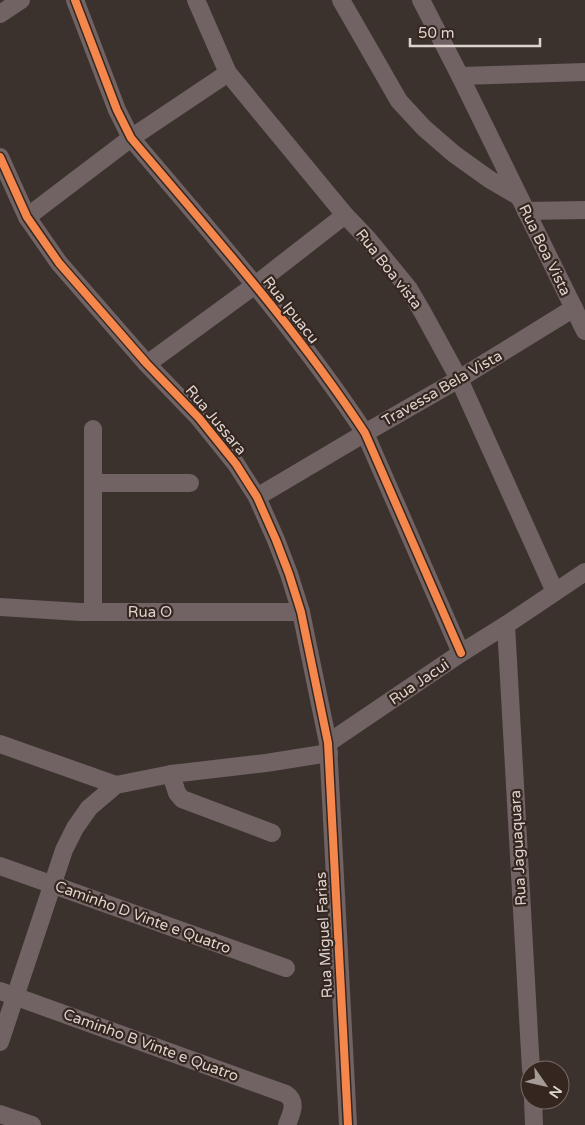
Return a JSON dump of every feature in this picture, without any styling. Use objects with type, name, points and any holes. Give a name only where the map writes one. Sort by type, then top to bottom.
[{"type":"street","points":[[0,14],[21,0]]},
{"type":"street","name":"Rua Ipuacu","points":[[76,0],[117,110],[131,138],[255,285],[343,400],[365,433],[461,653]]},
{"type":"street","name":"Rua Boa vista","points":[[196,0],[228,73],[345,216],[367,238],[409,290],[423,313],[459,380],[554,592]]},
{"type":"street","name":"Rua Boa Vista","points":[[341,0],[399,101],[424,128],[454,154],[522,204],[585,331]]},
{"type":"street","points":[[422,0],[522,204],[585,210]]},
{"type":"street","points":[[460,76],[585,72]]},
{"type":"street","points":[[27,217],[131,138],[228,73]]},
{"type":"street","name":"Rua Jussara","points":[[0,157],[27,217],[59,263],[147,364],[199,418],[236,464],[257,497],[276,540],[301,612],[329,748]]},
{"type":"street","points":[[147,364],[345,216]]},
{"type":"street","name":"Travessa Bela Vista","points":[[257,497],[459,380],[574,308]]},
{"type":"street","points":[[93,429],[93,612]]},
{"type":"street","points":[[92,483],[190,484]]},
{"type":"street","name":"Rua Jacui","points":[[116,785],[171,774],[266,763],[329,748],[461,653],[506,626],[585,572]]},
{"type":"street","name":"Rua O","points":[[0,608],[80,612],[301,612]]},
{"type":"street","name":"Rua Jaguaquara","points":[[506,626],[530,1060]]},
{"type":"street","points":[[0,744],[116,785]]},
{"type":"street","name":"Rua Miguel Farias","points":[[329,748],[348,1125]]},
{"type":"street","points":[[171,774],[177,793],[182,799],[272,833]]},
{"type":"street","points":[[0,1042],[8,994],[64,850],[75,828],[89,808],[116,785]]},
{"type":"street","name":"Caminho D Vinte e Quatro","points":[[0,866],[286,968]]},
{"type":"street","name":"Caminho B Vinte e Quatro","points":[[8,994],[286,1094],[290,1097],[293,1106],[287,1125]]},
{"type":"street","points":[[536,1110],[539,1124]]},
{"type":"street","points":[[0,1114],[32,1125]]},
{"type":"cycle path","points":[[75,0],[117,110],[131,138],[282,319],[311,356],[365,433],[461,653]]},
{"type":"cycle path","points":[[0,157],[27,217],[59,263],[147,364],[199,418],[236,464],[257,497],[289,574],[301,612],[328,743],[348,1125]]}]
